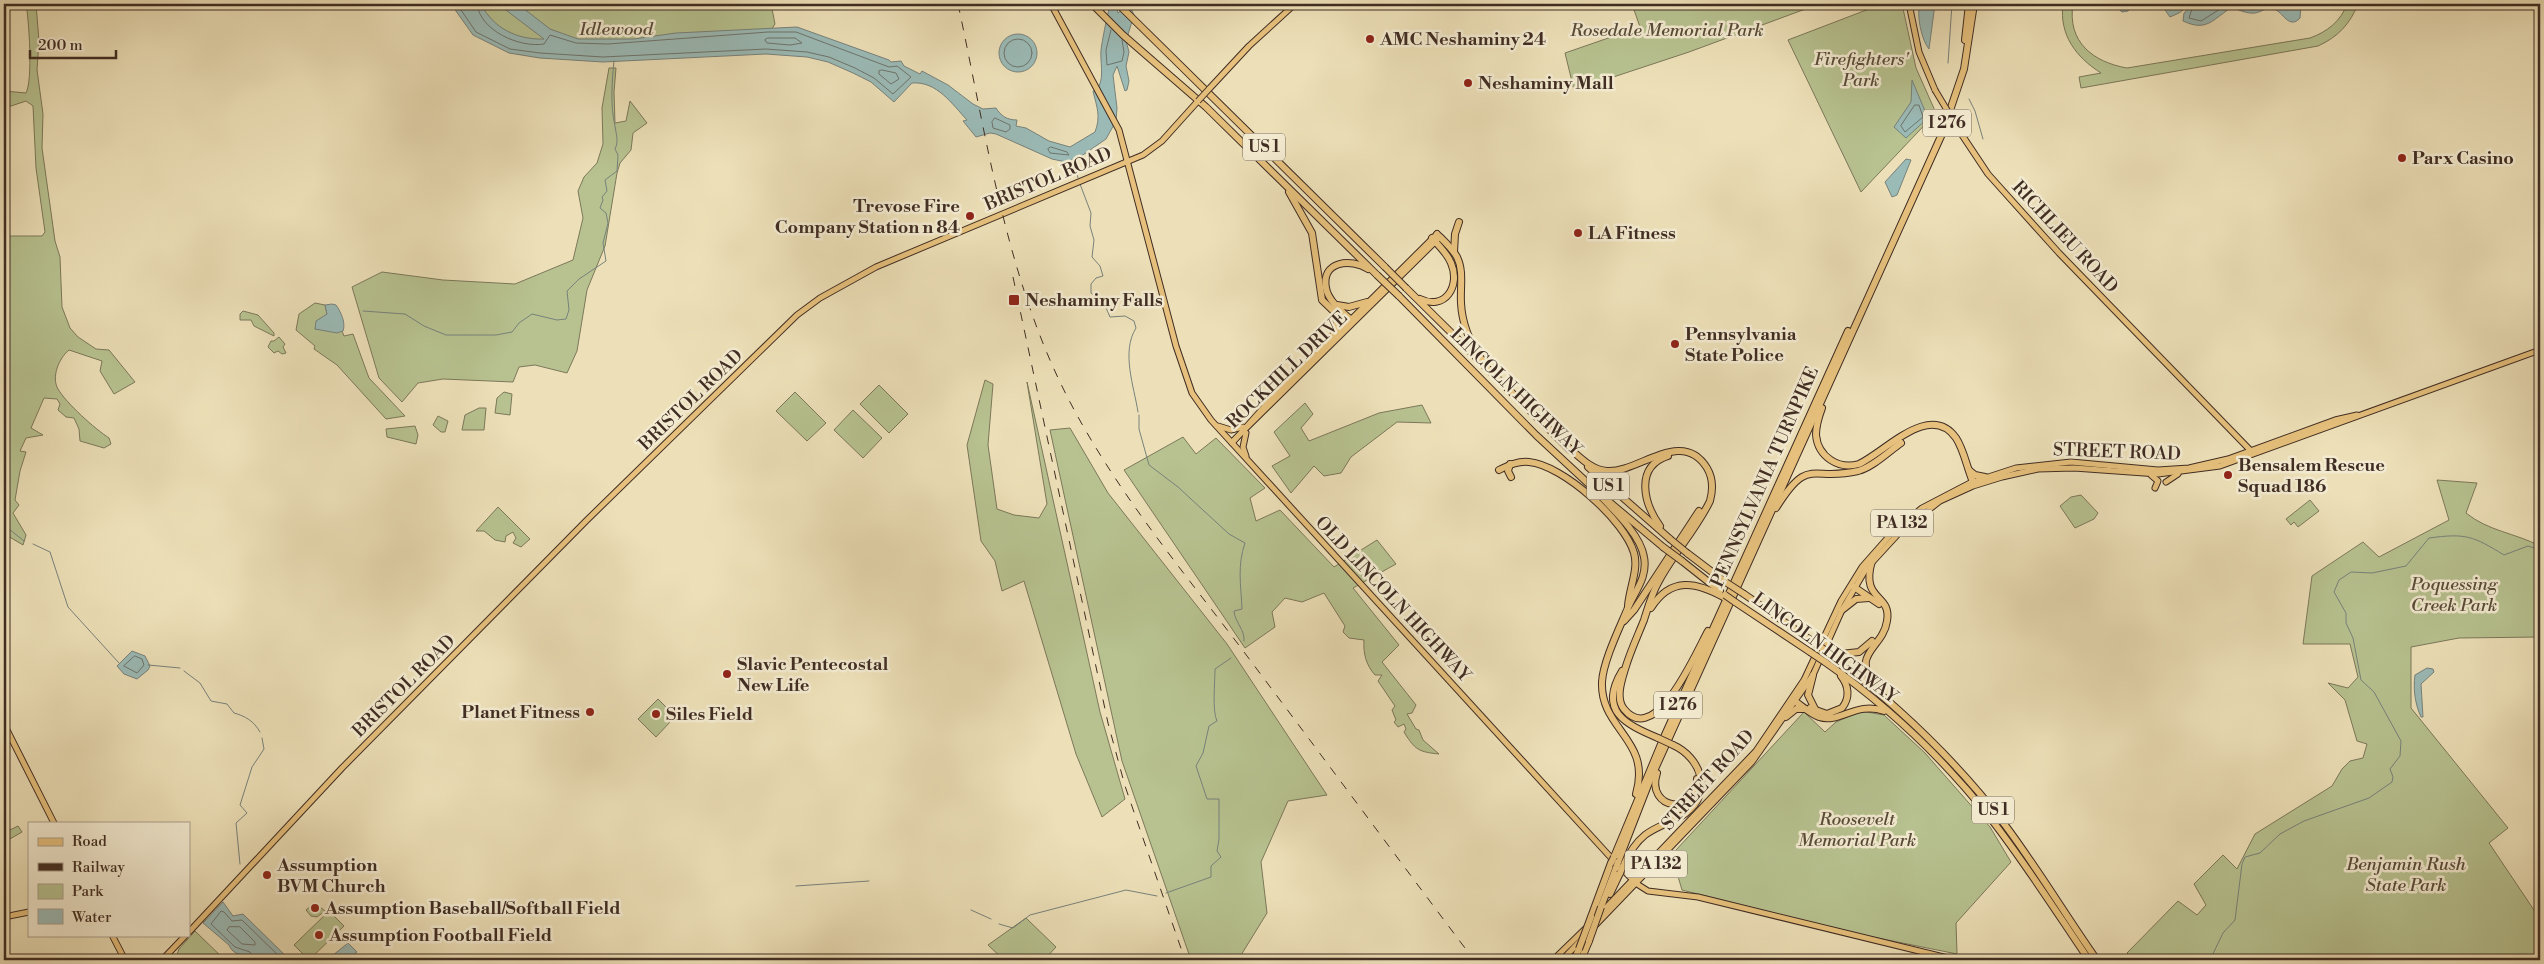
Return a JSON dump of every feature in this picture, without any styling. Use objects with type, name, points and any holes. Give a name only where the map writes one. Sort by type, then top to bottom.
[{"type":"highway","name":"LINCOLN HIGHWAY","points":[[1092,4],[1206,106],[1399,296],[1536,435],[1590,485],[1663,547],[1737,604],[1825,662],[1892,714],[1941,761],[1992,819],[2088,960]]},
{"type":"highway","name":"LINCOLN HIGHWAY","points":[[1118,4],[1490,372],[1615,492],[1687,553],[1724,581],[1832,655],[1889,701],[1936,745],[1979,792],[2018,843],[2097,960]]},
{"type":"highway","name":"PENNSYLVANIA TURNPIKE","points":[[1618,866],[1628,819],[1727,595],[1942,125],[1959,69],[1969,4]]},
{"type":"highway","name":"PENNSYLVANIA TURNPIKE","points":[[1574,960],[1618,866],[1763,531],[1947,122],[1964,69],[1974,4]]},
{"type":"highway","points":[[1284,184],[1312,233],[1316,249],[1322,300],[1335,308],[1350,323]]},
{"type":"highway","points":[[1459,222],[1455,234],[1454,253],[1460,267],[1462,310],[1466,331],[1490,372]]},
{"type":"highway","points":[[1436,238],[1454,253]]},
{"type":"highway","points":[[1408,290],[1425,301],[1433,303],[1441,302],[1450,293],[1455,273],[1451,262],[1436,238]]},
{"type":"highway","points":[[1333,336],[1337,323],[1335,308],[1326,284],[1328,273],[1335,266],[1354,262],[1377,275]]},
{"type":"highway","points":[[1335,308],[1367,302]]},
{"type":"highway","points":[[1841,358],[1817,427],[1816,436],[1821,449],[1830,460],[1843,466],[1859,464],[1912,430],[1926,424],[1939,426],[1952,434],[1959,445],[1972,483]]},
{"type":"highway","points":[[1763,531],[1790,486],[1801,477],[1815,472],[1850,472],[1865,468],[1922,430],[1936,429],[1952,440],[1972,483]]},
{"type":"highway","points":[[1568,447],[1588,464],[1610,471],[1669,452],[1685,452],[1700,460],[1710,473],[1712,488],[1710,501],[1658,581],[1626,666],[1614,690],[1616,710],[1626,723],[1657,740]]},
{"type":"highway","points":[[1623,622],[1634,610],[1706,500],[1708,484],[1704,470],[1694,460],[1679,455],[1666,457],[1654,464],[1647,474],[1644,485],[1645,498],[1651,512],[1670,539]]},
{"type":"highway","points":[[1499,470],[1510,464],[1530,462],[1553,471],[1586,494],[1616,523],[1630,544],[1636,563],[1629,588],[1627,609]]},
{"type":"highway","points":[[1510,464],[1508,471],[1511,477]]},
{"type":"highway","points":[[1967,466],[1972,474],[1985,477]]},
{"type":"highway","points":[[1590,485],[1633,534],[1643,552],[1644,576],[1627,609],[1602,679],[1604,698],[1610,714],[1633,748],[1639,763],[1640,779],[1628,819]]},
{"type":"highway","points":[[1832,655],[1859,652],[1870,644],[1884,621],[1884,612],[1874,597],[1868,580],[1872,561]]},
{"type":"highway","points":[[1854,585],[1886,607],[1887,622],[1868,652],[1866,668],[1874,685],[1889,701]]},
{"type":"highway","points":[[1626,666],[1620,692],[1622,706],[1627,712],[1636,717],[1652,715],[1663,707],[1673,694],[1727,595],[1697,586],[1676,586],[1660,595],[1644,619]]},
{"type":"highway","points":[[1842,610],[1859,597],[1874,597]]},
{"type":"highway","points":[[1795,699],[1820,712],[1836,712],[1847,700],[1846,684],[1835,670]]},
{"type":"highway","points":[[1813,675],[1808,698],[1813,707],[1820,712]]},
{"type":"highway","points":[[1795,699],[1807,710]]},
{"type":"highway","points":[[1786,716],[1798,709],[1807,710],[1825,718],[1864,707],[1877,708],[1892,714]]},
{"type":"highway","points":[[1594,919],[1604,905],[1618,866],[1642,838],[1686,814],[1699,797],[1701,779],[1698,766],[1687,752],[1628,729],[1610,714]]},
{"type":"highway","points":[[1671,745],[1690,761],[1697,780],[1693,796],[1687,802],[1677,805],[1662,800],[1655,786],[1671,745]]},
{"type":"highway","name":"PENNSYLVANIA TURNPIKE","points":[[1581,960],[1589,941],[1594,919]]},
{"type":"main road","name":"OLD LINCOLN HIGHWAY","points":[[1051,4],[1117,127],[1128,161],[1185,375],[1195,397],[1232,443],[1618,866],[1635,882],[1653,892],[1689,895],[1956,960]]},
{"type":"main road","name":"BRISTOL ROAD","points":[[190,931],[342,768],[587,520],[797,315],[820,298],[881,264],[1143,155],[1162,141],[1249,46],[1295,4]]},
{"type":"main road","name":"RICHLIEU ROAD","points":[[1909,4],[1919,52],[1935,90],[1988,174],[2059,253],[2253,453]]},
{"type":"main road","name":"ROCKHILL DRIVE","points":[[1232,443],[1333,336],[1350,323],[1367,302],[1436,238]]},
{"type":"main road","name":"ROCKHILL DRIVE","points":[[1246,428],[1436,238]]},
{"type":"main road","name":"STREET ROAD","points":[[1562,960],[1756,751],[1813,675],[1854,585],[1872,561],[1919,516],[1940,501],[1972,483],[2052,468],[2148,474],[2181,473],[2220,466],[2318,426],[2360,414],[2540,350]]},
{"type":"main road","name":"STREET ROAD","points":[[1553,960],[1621,894],[1647,873],[1745,770],[1786,716],[1833,617],[1877,548],[1905,521],[1937,498],[1985,477],[2028,466],[2060,462],[2152,469],[2181,469],[2253,453],[2310,434],[2336,422]]},
{"type":"main road","points":[[1216,425],[1231,430],[1246,428],[1243,447],[1247,459]]},
{"type":"main road","points":[[2310,434],[2317,430],[2318,426]]},
{"type":"main road","points":[[2166,482],[2181,473]]},
{"type":"main road","points":[[2148,474],[2157,479],[2155,488]]},
{"type":"main road","points":[[4,724],[53,822]]},
{"type":"main road","points":[[1618,866],[1626,882],[1621,894]]},
{"type":"main road","points":[[1647,873],[1645,885],[1653,892]]},
{"type":"main road","points":[[4,917],[28,912]]},
{"type":"main road","points":[[113,936],[125,960]]},
{"type":"main road","points":[[162,960],[185,936]]},
{"type":"green space","points":[[26,4],[36,4],[39,41],[37,70],[43,114],[42,148],[55,241],[60,257],[62,307],[70,328],[78,337],[96,349],[109,350],[135,382],[114,394],[100,371],[102,361],[69,350],[65,353],[56,373],[55,379],[58,389],[81,415],[109,438],[111,444],[104,448],[80,441],[79,429],[74,418],[66,417],[58,410],[60,404],[57,399],[44,398],[31,428],[43,435],[26,438],[20,451],[26,452],[20,471],[15,500],[19,505],[13,513],[26,535],[23,545],[8,536],[4,547],[4,236],[42,236],[45,232],[36,168],[33,106],[26,101],[11,106],[4,104],[4,91],[26,93],[28,86],[30,50]]},
{"type":"green space","name":"Idlewood","points":[[459,4],[771,4],[775,24],[760,48],[512,51]]},
{"type":"green space","name":"Rosedale Memorial Park","points":[[1632,4],[1819,4],[1689,52],[1574,90],[1565,53],[1640,27]]},
{"type":"green space","name":"Firefighters' Park","points":[[1882,4],[1902,4],[1916,68],[1936,113],[1861,192],[1788,40]]},
{"type":"green space","points":[[2063,4],[2073,4],[2072,17],[2074,29],[2078,39],[2085,48],[2103,61],[2127,68],[2310,38],[2322,33],[2333,25],[2341,16],[2347,4],[2358,4],[2351,18],[2342,29],[2332,38],[2318,46],[2081,88],[2079,77],[2101,73],[2084,60],[2071,44],[2064,26]]},
{"type":"green space","points":[[609,68],[616,68],[614,92],[615,123],[626,121],[630,101],[647,123],[633,133],[631,150],[620,163],[605,246],[587,290],[577,351],[567,373],[535,365],[519,367],[513,382],[443,379],[418,383],[402,402],[379,378],[352,287],[382,272],[443,280],[515,284],[573,260],[583,218],[578,191],[584,177],[597,163],[603,144],[602,108]]},
{"type":"green space","points":[[315,303],[325,305],[327,314],[320,319],[315,329],[342,331],[344,336],[353,334],[369,378],[405,416],[386,419],[337,365],[314,349],[315,346],[296,330],[299,314]]},
{"type":"green space","points":[[243,311],[258,315],[274,333],[274,336],[254,326],[251,320],[240,320],[240,314]]},
{"type":"green space","points":[[279,337],[285,344],[283,347],[286,353],[282,354],[278,351],[274,353],[268,347],[271,341]]},
{"type":"green space","points":[[985,380],[993,384],[988,445],[997,509],[1014,515],[1039,518],[1047,504],[1027,382],[1100,712],[1125,799],[1102,817],[1076,754],[1024,581],[1002,591],[995,561],[981,541],[967,445]]},
{"type":"green space","points":[[879,385],[908,414],[889,433],[860,404]]},
{"type":"green space","points":[[504,392],[512,394],[510,415],[495,413],[497,398]]},
{"type":"green space","points":[[795,392],[826,423],[807,441],[776,411]]},
{"type":"green space","points":[[1305,403],[1313,414],[1301,428],[1309,441],[1379,413],[1422,405],[1431,423],[1397,422],[1351,457],[1341,473],[1324,476],[1314,466],[1291,493],[1272,466],[1290,456],[1274,432]]},
{"type":"green space","points":[[479,408],[486,408],[484,430],[462,430],[465,415]]},
{"type":"green space","points":[[853,410],[882,438],[863,458],[834,430]]},
{"type":"green space","points":[[438,416],[448,421],[445,432],[441,432],[433,425]]},
{"type":"green space","points":[[415,426],[418,435],[416,444],[387,437],[386,429]]},
{"type":"green space","points":[[1070,428],[1108,493],[1227,644],[1327,795],[1288,801],[1261,862],[1267,913],[1238,960],[1191,960],[1122,761],[1050,430]]},
{"type":"green space","points":[[1183,437],[1196,454],[1216,438],[1265,488],[1250,498],[1256,521],[1280,510],[1334,567],[1377,540],[1396,564],[1353,588],[1399,645],[1382,662],[1416,705],[1412,713],[1407,714],[1416,729],[1419,730],[1423,740],[1439,754],[1418,749],[1411,743],[1404,732],[1406,729],[1404,724],[1398,727],[1394,722],[1396,720],[1392,710],[1395,706],[1378,681],[1382,675],[1375,675],[1367,663],[1364,640],[1349,638],[1343,632],[1345,626],[1324,593],[1302,602],[1285,598],[1272,612],[1275,627],[1245,648],[1124,470]]},
{"type":"green space","name":"Benjamin Rush State Park","points":[[2437,480],[2477,483],[2466,513],[2483,524],[2540,546],[2540,637],[2459,638],[2411,647],[2411,708],[2508,828],[2489,843],[2540,919],[2540,960],[2160,960],[2156,958],[2134,960],[2127,953],[2178,901],[2197,915],[2206,905],[2194,884],[2223,855],[2237,869],[2255,834],[2332,786],[2342,769],[2350,761],[2363,758],[2367,744],[2357,741],[2345,700],[2328,683],[2348,688],[2358,677],[2350,644],[2303,644],[2312,576],[2363,542],[2379,557],[2449,520]]},
{"type":"green space","points":[[2081,495],[2098,513],[2094,519],[2075,528],[2060,506],[2071,497]]},
{"type":"green space","points":[[2310,500],[2319,511],[2298,527],[2294,522],[2291,525],[2286,519]]},
{"type":"green space","points":[[498,507],[530,539],[521,547],[513,543],[516,538],[513,532],[506,536],[505,542],[495,540],[484,531],[476,531]]},
{"type":"green space","name":"Siles Field","points":[[658,699],[668,709],[671,721],[656,737],[638,719]]},
{"type":"green space","name":"Roosevelt Memorial Park","points":[[1861,711],[1884,715],[1925,753],[1990,827],[2011,862],[1956,923],[1957,954],[1853,933],[1682,890],[1677,873],[1663,864],[1804,712],[1825,732],[1836,722]]},
{"type":"green space","points":[[18,826],[22,832],[8,840],[4,833]]},
{"type":"green space","name":"Assumption Baseball/Softball Field","points":[[315,903],[325,911],[317,917],[311,916],[306,910]]},
{"type":"green space","name":"Assumption Football Field","points":[[329,911],[344,926],[309,960],[294,945]]},
{"type":"green space","points":[[1026,918],[1056,947],[1044,960],[1004,960],[988,945]]},
{"type":"green space","points":[[195,931],[225,960],[175,960],[179,949]]},
{"type":"water","points":[[451,4],[481,4],[492,20],[499,26],[515,35],[534,39],[544,39],[498,4],[518,4],[550,29],[578,39],[634,39],[676,33],[797,27],[891,62],[901,61],[904,66],[920,74],[922,71],[948,85],[973,104],[983,109],[996,108],[1005,117],[1017,120],[1016,126],[1026,128],[1049,141],[1070,147],[1095,132],[1097,126],[1098,112],[1093,91],[1098,87],[1102,73],[1101,50],[1111,4],[1116,4],[1118,13],[1123,9],[1123,4],[1129,4],[1134,15],[1126,41],[1129,52],[1126,66],[1129,81],[1127,90],[1125,91],[1117,66],[1113,75],[1117,108],[1116,121],[1106,139],[1080,157],[1066,162],[1052,159],[996,134],[990,133],[976,137],[963,121],[967,120],[950,101],[936,90],[921,83],[912,83],[894,102],[871,82],[828,62],[807,57],[766,54],[603,62],[540,58],[509,53],[473,35]]},
{"type":"water","points":[[1920,4],[1935,4],[1929,49],[1920,28]]},
{"type":"water","points":[[2113,4],[2135,4],[2128,11],[2122,12]]},
{"type":"water","points":[[2161,4],[2191,4],[2170,17]]},
{"type":"water","points":[[2194,4],[2301,4],[2300,18],[2293,22],[2271,8],[2252,13],[2243,12],[2232,7],[2209,23],[2198,25],[2183,21],[2184,13]]},
{"type":"water","points":[[1018,34],[1032,39],[1037,53],[1032,67],[1018,72],[1004,67],[999,53],[1004,39]]},
{"type":"water","points":[[1912,80],[1928,118],[1906,138],[1894,127],[1911,102]]},
{"type":"water","points":[[1906,159],[1911,160],[1897,195],[1892,197],[1885,182]]},
{"type":"water","points":[[325,305],[336,305],[341,314],[344,325],[343,331],[337,333],[315,329],[316,321],[327,314]]},
{"type":"water","points":[[132,651],[145,656],[150,666],[137,679],[124,674],[117,666]]},
{"type":"water","points":[[2427,668],[2433,669],[2434,672],[2421,684],[2423,717],[2421,717],[2415,696],[2415,675]]},
{"type":"water","points":[[223,902],[233,916],[243,914],[290,960],[251,960],[247,955],[234,952],[229,945],[203,923]]},
{"type":"water","points":[[348,943],[357,952],[347,960],[327,960]]},
{"type":"waterway","points":[[1948,63],[1952,4]]},
{"type":"waterway","points":[[363,311],[405,314],[424,326],[446,335],[496,335],[512,332],[519,323],[532,314],[557,320],[566,319],[569,310],[567,291],[579,279],[606,261],[603,243],[608,223],[606,213],[600,208],[603,200],[602,197],[607,191],[605,180],[617,171],[618,155],[615,149],[617,138],[612,102],[614,61]]},
{"type":"waterway","points":[[1969,99],[1975,111],[1983,139]]},
{"type":"waterway","points":[[1074,159],[1078,178]]},
{"type":"waterway","points":[[1080,184],[1091,213],[1090,226],[1094,240],[1092,257],[1100,266],[1103,276],[1096,278],[1091,284],[1091,293],[1104,303],[1110,317],[1125,316],[1134,321],[1136,328],[1129,348],[1129,358],[1138,412]]},
{"type":"waterway","points":[[1139,415],[1139,429],[1149,465],[1178,487],[1229,534],[1245,543],[1240,568],[1242,609],[1234,611],[1243,633],[1244,641]]},
{"type":"waterway","points":[[4,525],[24,541]]},
{"type":"waterway","points":[[2210,960],[2223,933],[2235,920],[2242,864],[2245,857],[2260,853],[2280,834],[2304,821],[2369,798],[2392,782],[2393,777],[2390,769],[2400,756],[2401,741],[2374,692],[2361,680],[2353,638],[2346,623],[2346,613],[2334,592],[2339,580],[2351,572],[2372,573],[2406,566],[2429,538],[2461,536],[2476,540],[2504,555],[2528,546],[2540,550]]},
{"type":"waterway","points":[[33,544],[50,552],[68,607],[119,663]]},
{"type":"waterway","points":[[1166,893],[1211,877],[1211,866],[1221,857],[1217,851],[1219,839],[1219,799],[1207,799],[1196,766],[1203,753],[1209,726],[1217,721],[1214,704],[1215,669],[1231,658]]},
{"type":"waterway","points":[[148,665],[180,668]]},
{"type":"waterway","points":[[184,671],[200,683],[211,701],[227,704],[234,713],[252,722],[260,732]]},
{"type":"waterway","points":[[240,864],[236,823],[247,813],[240,805],[252,767],[264,749],[262,738]]},
{"type":"waterway","points":[[796,886],[869,881]]},
{"type":"waterway","points":[[999,924],[1013,928],[1030,915],[1126,890],[1157,896]]},
{"type":"waterway","points":[[971,910],[991,919]]},
{"type":"railway","points":[[958,4],[1005,225],[1031,311],[1065,393],[1086,431],[1133,504],[1474,960]]},
{"type":"railway","points":[[1013,277],[1108,723],[1125,786],[1185,960]]},
{"type":"place","name":"AMC Neshaminy 24","points":[[1370,39]]},
{"type":"place","name":"Neshaminy Mall","points":[[1468,83]]},
{"type":"place","name":"Parx Casino","points":[[2402,158]]},
{"type":"place","name":"Trevose Fire Company Station n 84","points":[[970,216]]},
{"type":"place","name":"LA Fitness","points":[[1578,233]]},
{"type":"place","name":"Neshaminy Falls","points":[[1014,300]]},
{"type":"place","name":"Pennsylvania State Police","points":[[1675,344]]},
{"type":"place","name":"Bensalem Rescue Squad 186","points":[[2228,475]]},
{"type":"place","name":"Slavic Pentecostal New Life","points":[[727,674]]},
{"type":"place","name":"Planet Fitness","points":[[590,712]]},
{"type":"place","name":"Siles Field","points":[[656,714]]},
{"type":"place","name":"Assumption BVM Church","points":[[267,875]]},
{"type":"place","name":"Assumption Baseball/Softball Field","points":[[315,908]]},
{"type":"place","name":"Assumption Football Field","points":[[319,935]]},
{"type":"park label","name":"Poquessing Creek Park","points":[[2454,594]]}]
